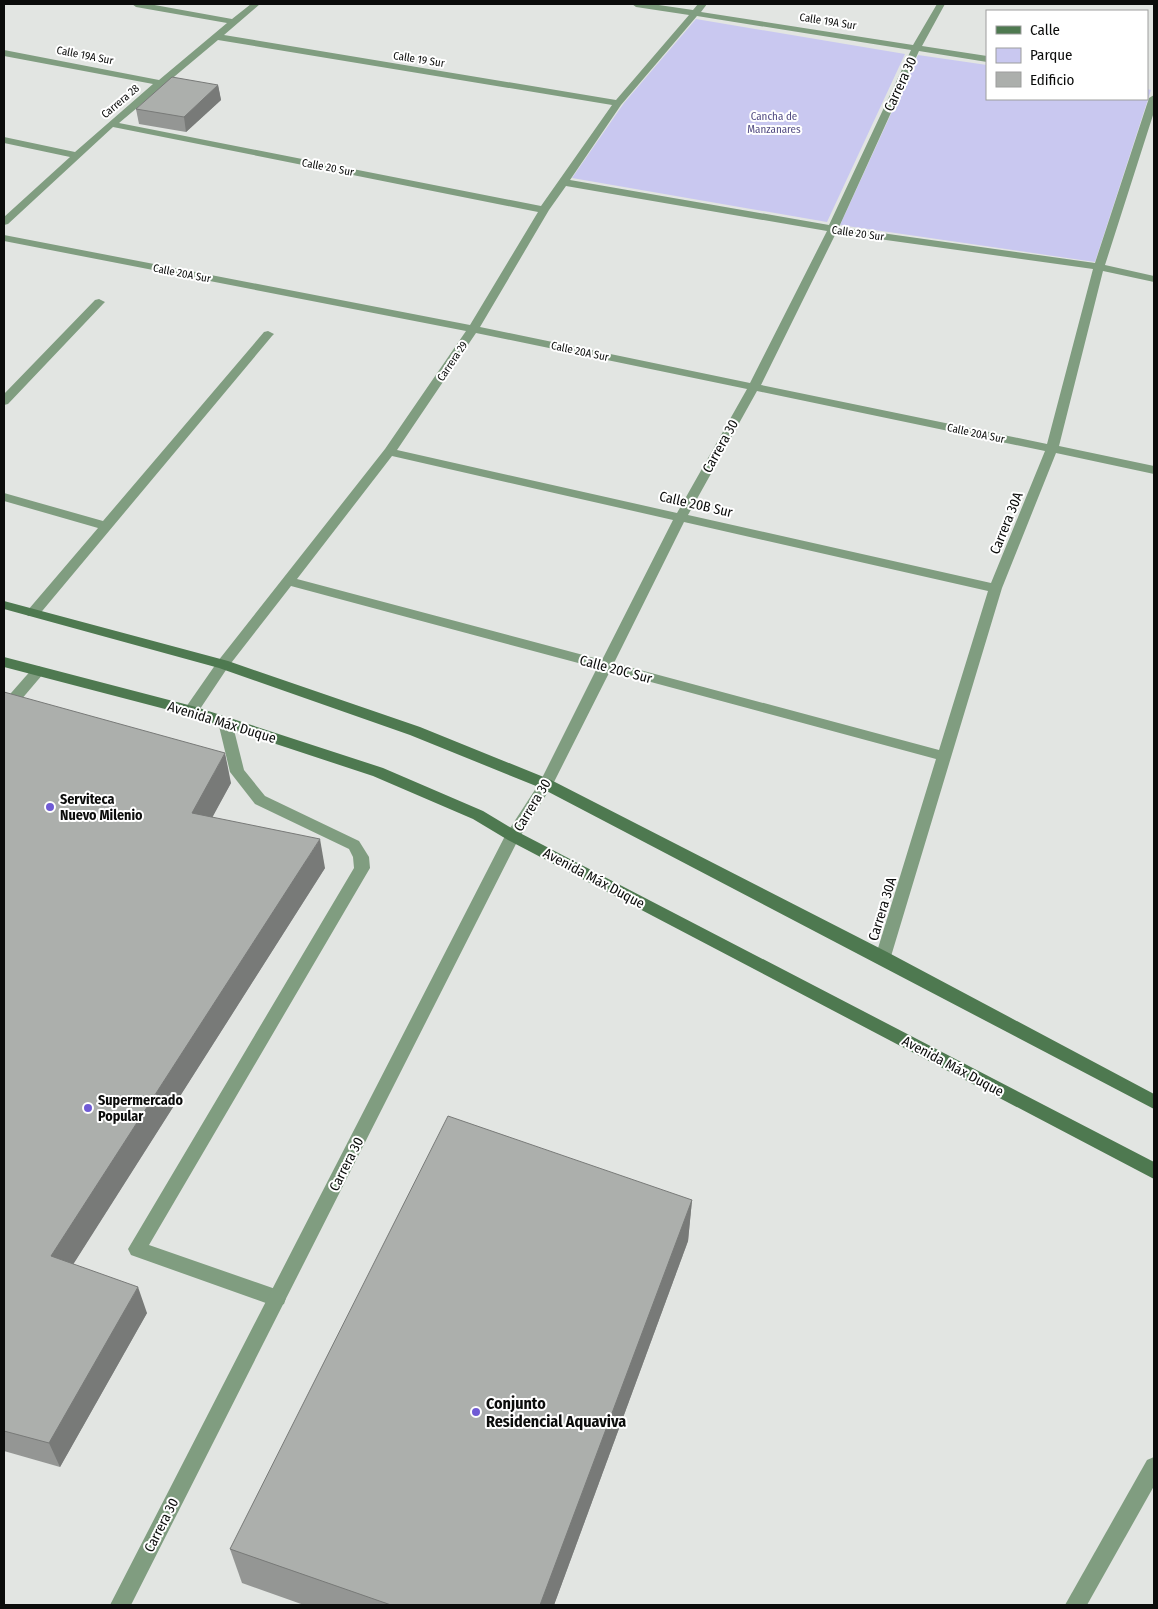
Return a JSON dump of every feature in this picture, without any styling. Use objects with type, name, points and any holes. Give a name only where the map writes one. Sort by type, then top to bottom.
[{"type":"main road","points":[[4,605],[223,664],[414,731],[546,784],[883,958],[1154,1102]]},
{"type":"main road","name":"Avenida Máx Duque","points":[[4,662],[225,722],[378,772],[478,815],[513,836],[1154,1170]]},
{"type":"street","points":[[136,4],[234,22]]},
{"type":"street","name":"Carrera 28","points":[[4,222],[111,124],[256,4]]},
{"type":"street","name":"Calle 19A Sur","points":[[636,4],[699,8],[916,48],[986,59]]},
{"type":"street","name":"Carrera 30","points":[[120,1605],[513,836],[546,784],[604,665],[681,516],[754,387],[833,229],[916,48],[941,4]]},
{"type":"street","name":"Carrera 29","points":[[191,712],[223,664],[290,581],[389,452],[473,329],[544,210],[618,103],[699,8]]},
{"type":"street","name":"Calle 19 Sur","points":[[216,37],[618,103]]},
{"type":"street","name":"Calle 19A Sur","points":[[4,53],[161,83]]},
{"type":"street","name":"Carrera 30A","points":[[883,958],[995,588],[1052,448],[1099,267],[1154,98]]},
{"type":"street","name":"Calle 20 Sur","points":[[111,124],[544,210]]},
{"type":"street","points":[[4,140],[77,155]]},
{"type":"street","name":"Calle 20 Sur","points":[[563,182],[833,229],[1099,267],[1154,279]]},
{"type":"street","name":"Calle 20A Sur","points":[[4,238],[473,329],[1154,470]]},
{"type":"street","points":[[4,401],[99,302]]},
{"type":"street","points":[[33,613],[268,334]]},
{"type":"street","name":"Calle 20B Sur","points":[[389,452],[995,588]]},
{"type":"street","points":[[4,497],[106,526]]},
{"type":"street","name":"Calle 20C Sur","points":[[290,581],[943,756]]},
{"type":"street","points":[[4,710],[38,671]]},
{"type":"street","points":[[225,722],[237,772],[260,800],[354,846],[361,857],[362,868],[137,1249],[277,1298]]},
{"type":"street","points":[[1075,1605],[1154,1467]]},
{"type":"green space","name":"Cancha de Manzanares","points":[[696,19],[905,54],[827,222],[572,178],[624,103]]},
{"type":"green space","points":[[918,55],[986,65],[986,100],[1148,100],[1095,262],[840,225]]},
{"type":"building","points":[[172,77],[218,85],[184,117],[136,109]]},
{"type":"building","name":"Supermercado Popular","points":[[4,692],[225,753],[192,813],[320,839],[51,1256],[138,1287],[49,1443],[4,1431]]},
{"type":"building","name":"Conjunto Residencial Aquaviva","points":[[448,1116],[692,1200],[540,1605],[391,1605],[230,1549]]},
{"type":"place","name":"Serviteca Nuevo Milenio","points":[[50,807]]},
{"type":"place","name":"Supermercado Popular","points":[[88,1108]]},
{"type":"place","name":"Conjunto Residencial Aquaviva","points":[[476,1412]]}]
